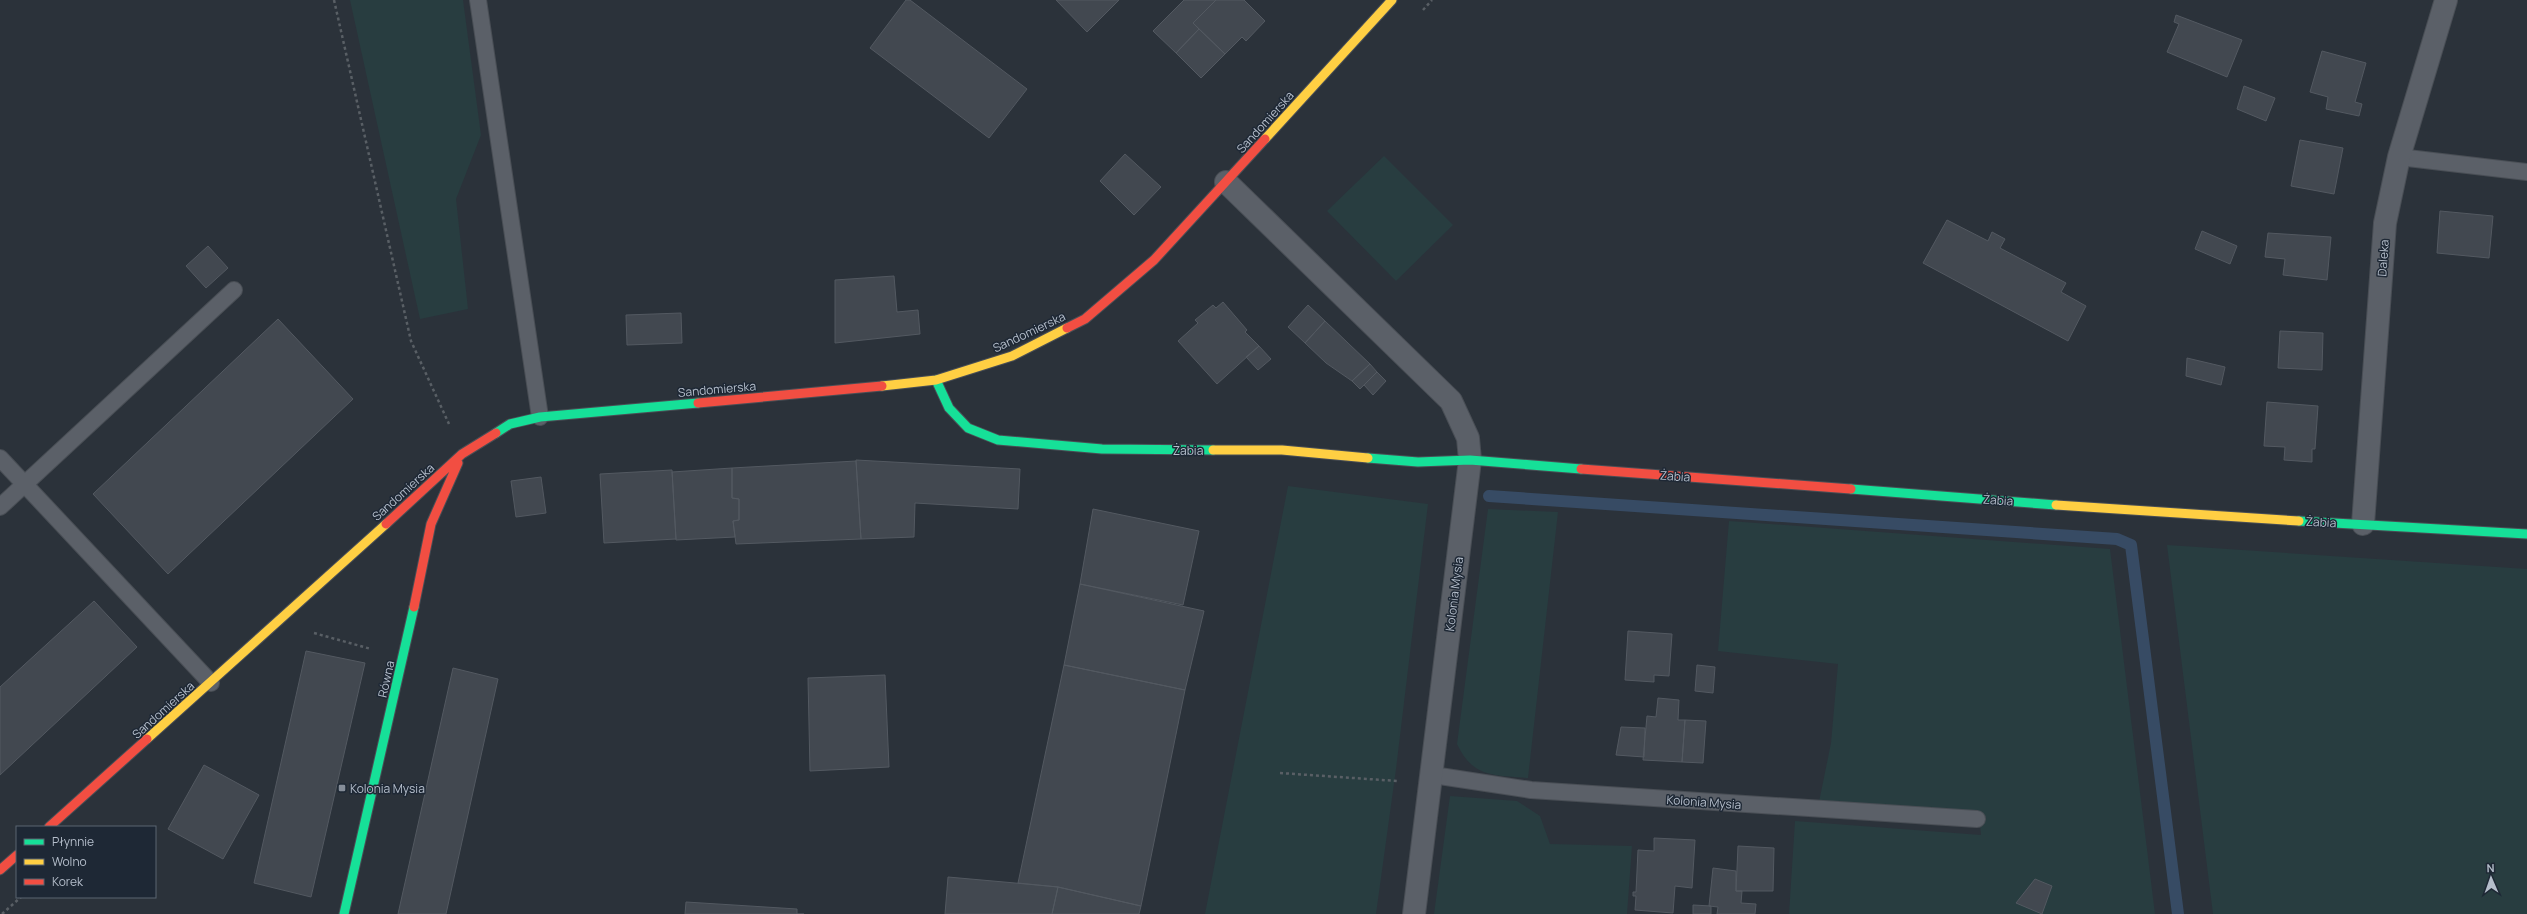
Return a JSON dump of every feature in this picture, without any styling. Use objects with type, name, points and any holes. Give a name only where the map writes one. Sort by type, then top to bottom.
[{"type":"street","name":"Sandomierska","points":[[50,826],[211,683],[462,454],[510,424],[540,417],[792,395],[936,380],[1012,356],[1085,319],[1154,260],[1392,0]]},
{"type":"street","name":"Daleka","points":[[2363,524],[2385,223],[2399,157],[2446,0]]},
{"type":"street","points":[[1226,182],[1451,401],[1468,438],[1470,460]]},
{"type":"street","name":"Żabia","points":[[936,380],[949,408],[968,428],[998,440],[1102,449],[1282,450],[1418,462],[1470,460],[2158,513],[2527,534]]},
{"type":"street","name":"Równa","points":[[344,914],[401,666],[431,524],[462,454]]},
{"type":"street","name":"Kolonia Mysia","points":[[1414,914],[1433,775],[1470,460]]},
{"type":"street","points":[[0,870],[16,856]]},
{"type":"lane","points":[[478,0],[540,417]]},
{"type":"lane","points":[[2399,157],[2527,172]]},
{"type":"lane","points":[[0,507],[234,290]]},
{"type":"lane","points":[[0,458],[211,683]]},
{"type":"lane","name":"Kolonia Mysia","points":[[1433,775],[1531,790],[1977,819]]},
{"type":"path","points":[[334,0],[411,342],[462,454]]},
{"type":"path","points":[[1280,773],[1402,782],[1433,775]]},
{"type":"path","points":[[2,914],[20,898]]},
{"type":"green space","points":[[350,0],[463,0],[481,135],[456,199],[468,309],[420,319]]},
{"type":"green space","points":[[1384,156],[1453,225],[1396,281],[1327,211]]},
{"type":"green space","points":[[1288,486],[1428,504],[1396,769],[1376,914],[1205,914]]},
{"type":"green space","points":[[1488,509],[1558,512],[1528,778],[1486,773],[1470,763],[1463,755],[1457,744]]},
{"type":"green space","points":[[1729,521],[2110,549],[2155,914],[1789,914],[1795,821],[1981,835],[1979,813],[1819,802],[1831,743],[1838,664],[1718,651]]},
{"type":"green space","points":[[2167,545],[2527,569],[2527,914],[2213,914]]},
{"type":"green space","points":[[1450,796],[1517,801],[1540,816],[1550,844],[1632,846],[1627,914],[1434,914]]},
{"type":"building","points":[[906,0],[910,0],[1027,89],[989,138],[870,48]]},
{"type":"building","points":[[1056,0],[1119,0],[1087,32]]},
{"type":"building","points":[[1184,0],[1216,0],[1193,23],[1199,29],[1176,53],[1153,31]]},
{"type":"building","points":[[1216,0],[1244,0],[1265,21],[1246,41],[1242,37],[1225,54],[1193,23]]},
{"type":"building","points":[[2176,15],[2242,40],[2227,77],[2167,52],[2179,24],[2174,22]]},
{"type":"building","points":[[1199,29],[1225,54],[1201,78],[1176,53]]},
{"type":"building","points":[[2322,51],[2366,63],[2355,102],[2362,104],[2359,116],[2326,109],[2328,97],[2310,92]]},
{"type":"building","points":[[2244,86],[2275,98],[2266,121],[2237,109]]},
{"type":"building","points":[[2300,140],[2343,148],[2334,194],[2291,186]]},
{"type":"building","points":[[1125,154],[1161,187],[1134,215],[1100,181]]},
{"type":"building","points":[[2440,211],[2493,216],[2489,258],[2437,253]]},
{"type":"building","points":[[1947,220],[1988,241],[1992,232],[2005,239],[2000,248],[2066,283],[2061,292],[2086,306],[2068,341],[1923,263]]},
{"type":"building","points":[[2202,231],[2237,246],[2230,264],[2195,249]]},
{"type":"building","points":[[2268,233],[2331,237],[2327,280],[2283,275],[2285,259],[2265,257]]},
{"type":"building","points":[[208,246],[228,268],[206,288],[186,266]]},
{"type":"building","points":[[894,276],[897,312],[918,310],[920,334],[835,343],[835,280]]},
{"type":"building","points":[[1223,302],[1247,330],[1245,332],[1259,346],[1217,384],[1178,341],[1198,323],[1195,320],[1213,305],[1216,308]]},
{"type":"building","points":[[1308,305],[1325,321],[1305,343],[1288,327]]},
{"type":"building","points":[[681,313],[682,343],[627,345],[626,315]]},
{"type":"building","points":[[278,319],[353,399],[168,574],[93,494]]},
{"type":"building","points":[[1325,321],[1370,364],[1352,381],[1326,363],[1305,343]]},
{"type":"building","points":[[2280,331],[2323,333],[2322,370],[2278,368]]},
{"type":"building","points":[[1259,346],[1271,359],[1258,370],[1246,357]]},
{"type":"building","points":[[2187,358],[2225,367],[2221,385],[2186,376]]},
{"type":"building","points":[[1370,364],[1377,372],[1360,389],[1352,381]]},
{"type":"building","points":[[1377,372],[1386,381],[1373,395],[1364,385]]},
{"type":"building","points":[[2267,402],[2318,406],[2315,449],[2312,449],[2312,462],[2284,460],[2285,447],[2264,446]]},
{"type":"building","points":[[856,460],[1020,469],[1018,509],[915,503],[914,537],[861,539]]},
{"type":"building","points":[[856,461],[861,539],[736,544],[733,521],[739,520],[739,499],[732,498],[732,468]]},
{"type":"building","points":[[732,468],[732,498],[739,499],[739,520],[733,521],[735,537],[676,540],[672,472]]},
{"type":"building","points":[[672,470],[676,539],[604,543],[600,474]]},
{"type":"building","points":[[541,477],[546,513],[516,517],[511,481]]},
{"type":"building","points":[[1093,509],[1199,531],[1183,605],[1080,584]]},
{"type":"building","points":[[1080,584],[1204,611],[1185,690],[1064,665]]},
{"type":"building","points":[[94,601],[137,647],[0,775],[0,687]]},
{"type":"building","points":[[1628,631],[1672,634],[1669,676],[1654,675],[1654,682],[1625,680]]},
{"type":"building","points":[[306,651],[365,663],[311,897],[254,883]]},
{"type":"building","points":[[1064,665],[1185,690],[1141,906],[1058,887],[1018,883]]},
{"type":"building","points":[[1697,665],[1715,667],[1713,693],[1695,691]]},
{"type":"building","points":[[453,668],[498,679],[446,914],[398,914]]},
{"type":"building","points":[[885,675],[889,767],[810,771],[808,678]]},
{"type":"building","points":[[1658,698],[1679,700],[1678,720],[1685,720],[1682,762],[1643,760],[1647,716],[1656,717]]},
{"type":"building","points":[[1685,720],[1706,721],[1703,763],[1682,762]]},
{"type":"building","points":[[1621,727],[1645,728],[1644,757],[1616,755]]},
{"type":"building","points":[[204,765],[259,795],[223,859],[168,829]]},
{"type":"building","points":[[1654,838],[1695,840],[1692,888],[1675,886],[1673,913],[1635,910],[1636,896],[1633,896],[1633,892],[1636,892],[1638,850],[1654,851]]},
{"type":"building","points":[[1738,846],[1774,848],[1773,891],[1736,891]]},
{"type":"building","points":[[1713,868],[1736,871],[1736,891],[1742,891],[1741,903],[1756,904],[1755,914],[1717,914],[1718,907],[1709,906]]},
{"type":"building","points":[[948,877],[1058,887],[1052,914],[945,914]]},
{"type":"building","points":[[2035,879],[2052,886],[2042,914],[2016,903]]},
{"type":"building","points":[[1058,887],[1141,906],[1139,914],[1052,914]]},
{"type":"building","points":[[686,902],[797,909],[797,914],[685,914]]},
{"type":"building","points":[[1693,905],[1711,906],[1711,914],[1693,914]]},
{"type":"waterway","points":[[1489,496],[2117,539],[2131,545],[2178,914]]},
{"type":"traffic: fast","points":[[936,380],[949,408],[968,428],[998,440],[1102,449],[1213,450]]},
{"type":"traffic: fast","points":[[496,433],[510,424],[540,417],[698,403]]},
{"type":"traffic: fast","points":[[1368,458],[1418,462],[1470,460],[1581,469]]},
{"type":"traffic: fast","points":[[1851,489],[2056,505]]},
{"type":"traffic: fast","points":[[2299,521],[2527,534]]},
{"type":"traffic: fast","points":[[344,914],[414,607]]},
{"type":"traffic: slow","points":[[1265,139],[1392,0]]},
{"type":"traffic: slow","points":[[882,386],[936,380],[1012,356],[1067,328]]},
{"type":"traffic: slow","points":[[1213,450],[1282,450],[1368,458]]},
{"type":"traffic: slow","points":[[2056,505],[2299,521]]},
{"type":"traffic: slow","points":[[147,739],[386,524]]},
{"type":"traffic: jam","points":[[1067,328],[1085,319],[1154,260],[1265,139]]},
{"type":"traffic: jam","points":[[698,403],[882,386]]},
{"type":"traffic: jam","points":[[386,524],[462,454],[496,433]]},
{"type":"traffic: jam","points":[[414,607],[431,524],[458,463]]},
{"type":"traffic: jam","points":[[1581,469],[1851,489]]},
{"type":"traffic: jam","points":[[50,826],[147,739]]},
{"type":"traffic: jam","points":[[0,870],[16,856]]},
{"type":"place","name":"Kolonia Mysia","points":[[342,788]]}]
